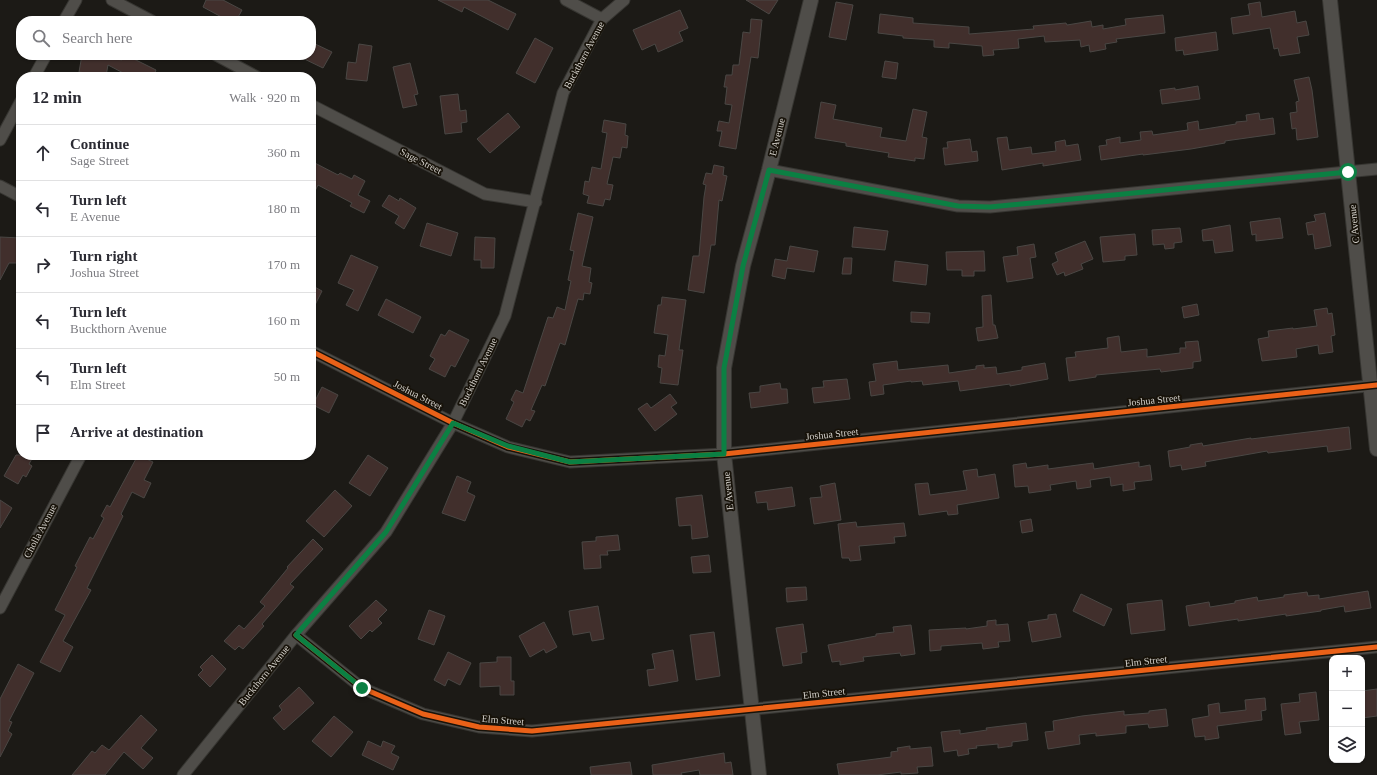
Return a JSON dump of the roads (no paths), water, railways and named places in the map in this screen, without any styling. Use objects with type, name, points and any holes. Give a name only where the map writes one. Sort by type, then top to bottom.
[{"type":"street","points":[[67,16],[76,0]]},
{"type":"street","points":[[112,0],[142,16]]},
{"type":"street","points":[[566,0],[602,19]]},
{"type":"street","name":"Buckthorn Avenue","points":[[183,775],[296,635],[386,532],[453,423],[505,316],[536,202],[563,93],[602,19],[624,0]]},
{"type":"street","name":"E Avenue","points":[[759,775],[724,454],[724,368],[743,266],[769,170],[811,0]]},
{"type":"street","name":"C Avenue","points":[[1330,0],[1348,172],[1374,385],[1377,449]]},
{"type":"street","points":[[37,72],[43,60]]},
{"type":"street","points":[[225,60],[248,72]]},
{"type":"street","name":"Sage Street","points":[[316,108],[485,194],[536,202]]},
{"type":"street","points":[[0,140],[16,110]]},
{"type":"street","points":[[769,170],[958,206],[990,207],[1377,169]]},
{"type":"street","points":[[0,186],[16,194]]},
{"type":"street","name":"Joshua Street","points":[[316,353],[453,423],[508,446],[570,462],[724,454],[1374,385]]},
{"type":"street","name":"Cholla Avenue","points":[[0,608],[78,460]]},
{"type":"street","name":"Elm Street","points":[[296,635],[362,688],[423,714],[479,727],[532,731],[1377,647]]}]
